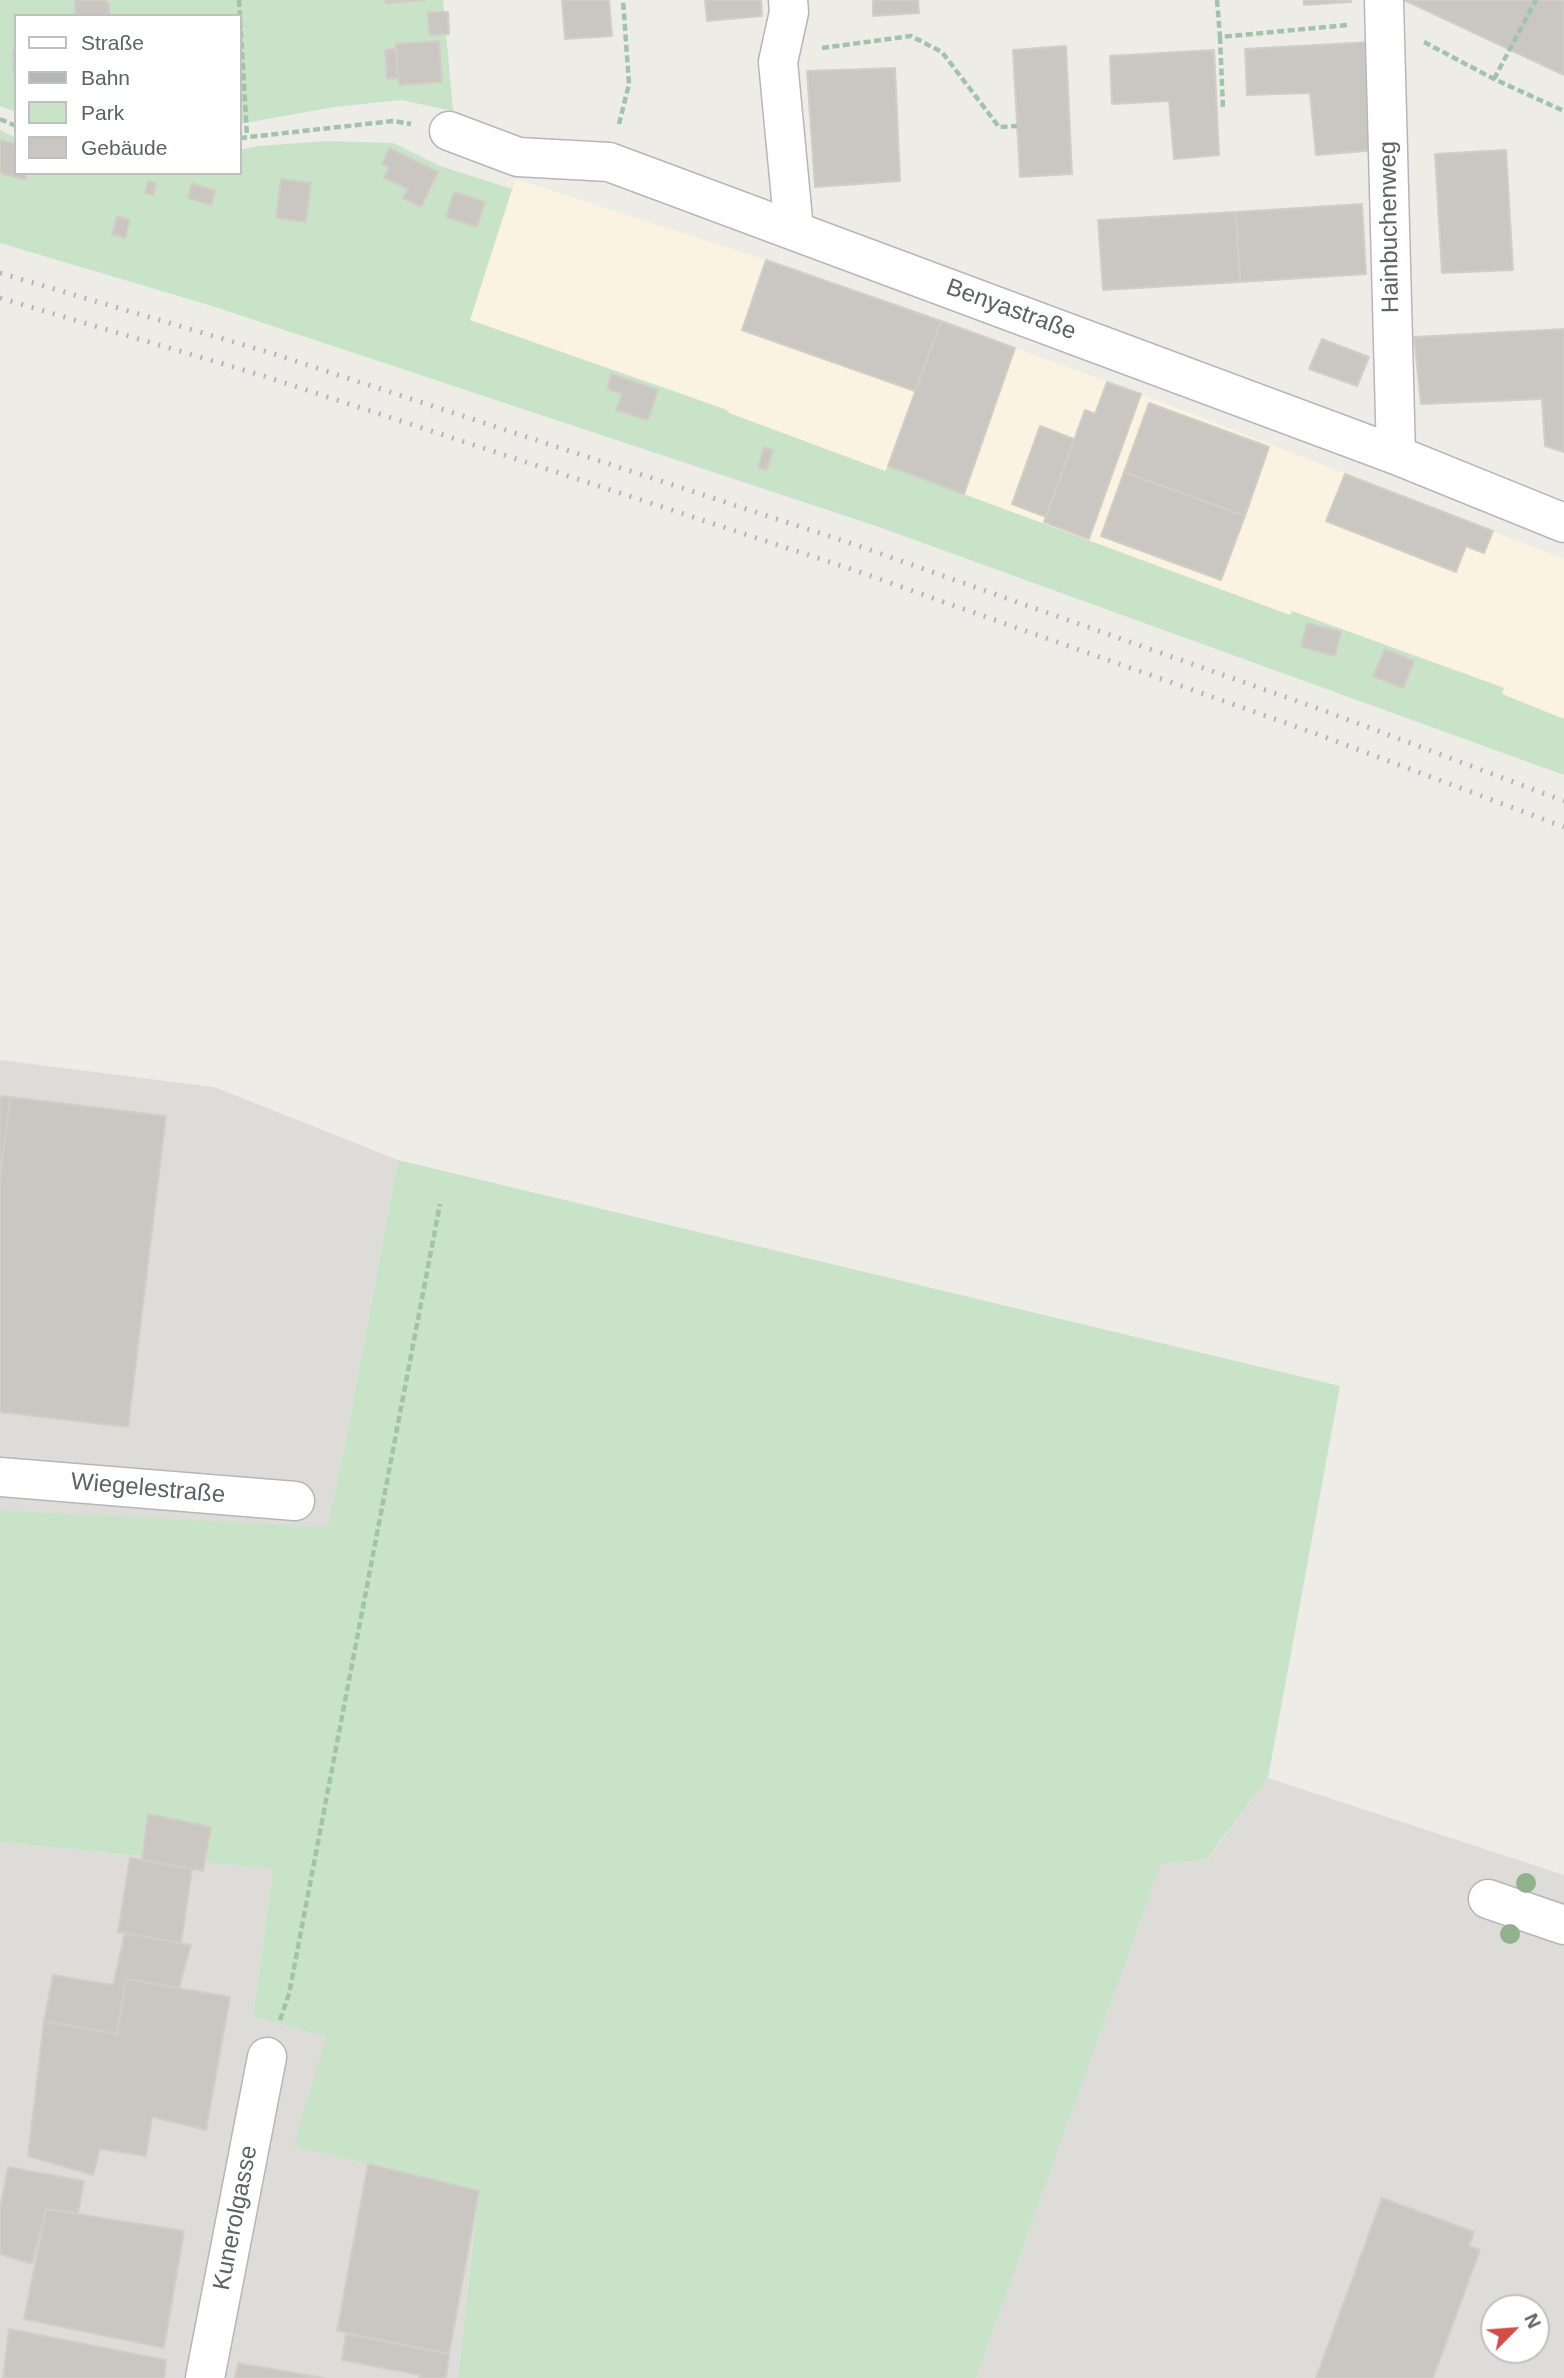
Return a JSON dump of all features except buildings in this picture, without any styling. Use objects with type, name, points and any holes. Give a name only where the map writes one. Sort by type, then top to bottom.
[{"type":"street","points":[[788,0],[789,12],[778,62],[793,230]]},
{"type":"street","name":"Hainbuchenweg","points":[[1385,11],[1396,455]]},
{"type":"street","name":"Benyastraße","points":[[450,131],[518,157],[609,162],[1396,455],[1564,523]]},
{"type":"street","name":"Wiegelestraße","points":[[0,1477],[295,1501]]},
{"type":"street","points":[[1489,1899],[1564,1925]]},
{"type":"street","name":"Kunerolgasse","points":[[205,2378],[267,2057]]},
{"type":"path","points":[[609,162],[629,84],[624,0]]},
{"type":"path","points":[[1217,0],[1223,108]]},
{"type":"path","points":[[1493,79],[1536,0]]},
{"type":"path","points":[[1220,37],[1385,11],[1493,79],[1564,111]]},
{"type":"path","points":[[778,62],[820,48],[911,36],[942,52],[999,127],[1017,126]]},
{"type":"path","points":[[242,51],[247,136]]},
{"type":"path","points":[[242,137],[393,121],[450,131]]},
{"type":"path","points":[[267,2057],[289,1994],[440,1204]]},
{"type":"shaded area","points":[[516,179],[766,260],[941,321],[1141,394],[1564,559],[1564,719],[1502,694],[1503,687],[1292,611],[1290,615],[888,466],[886,471],[675,391],[470,320]]},
{"type":"shaded area","points":[[0,1060],[214,1087],[398,1160],[327,1528],[0,1510]]},
{"type":"shaded area","points":[[1268,1778],[1564,1875],[1564,2378],[976,2378],[1161,1864],[1208,1859]]},
{"type":"shaded area","points":[[0,1842],[273,1869],[253,2017],[327,2036],[295,2146],[479,2191],[458,2378],[0,2378]]},
{"type":"green space","points":[[0,0],[443,0],[453,111],[401,100],[334,107],[242,124],[242,14],[14,14],[14,111],[0,106]]},
{"type":"green space","points":[[0,130],[14,137],[14,175],[242,175],[242,150],[258,146],[327,141],[393,143],[440,166],[512,189],[470,320],[727,410],[885,471],[888,466],[1290,615],[1292,611],[1504,688],[1502,694],[1564,719],[1564,775],[879,527],[212,306],[0,243]]},
{"type":"green space","points":[[398,1160],[1340,1386],[1268,1778],[1207,1859],[1161,1864],[976,2378],[458,2378],[479,2191],[294,2146],[326,2036],[253,2017],[273,1869],[0,1842],[0,1510],[327,1527],[343,1456]]},
{"type":"railway","points":[[0,273],[271,353],[856,545],[1325,711],[1564,801]]},
{"type":"railway","points":[[0,298],[264,376],[848,568],[1317,734],[1564,827]]}]
